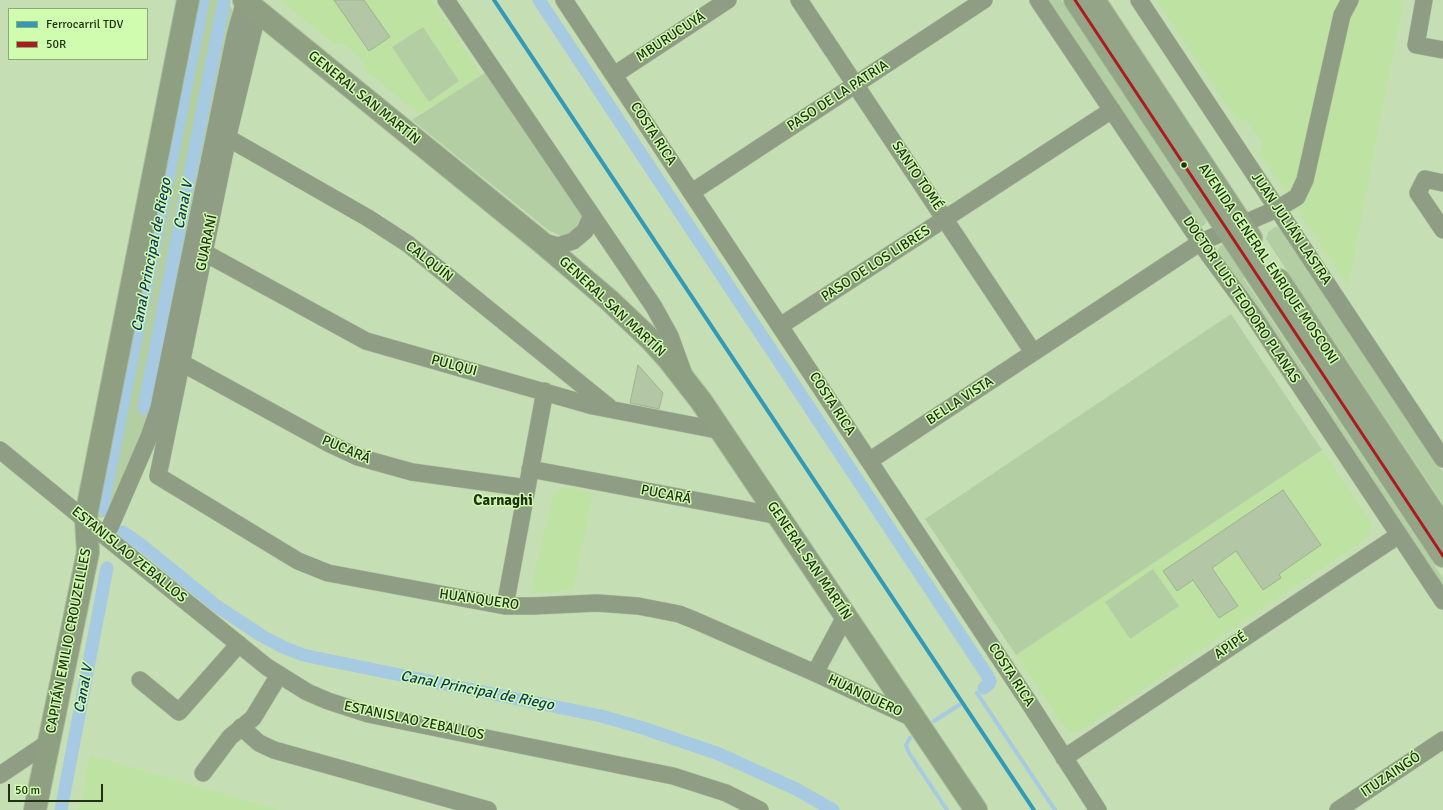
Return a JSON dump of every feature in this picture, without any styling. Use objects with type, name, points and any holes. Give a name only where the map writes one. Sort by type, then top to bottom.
[{"type":"highway","name":"AVENIDA GENERAL ENRIQUE MOSCONI","points":[[1075,0],[1235,227],[1443,527]]},
{"type":"highway","name":"AVENIDA GENERAL ENRIQUE MOSCONI","points":[[1094,0],[1235,227],[1443,556]]},
{"type":"main road","name":"CAPITÁN EMILIO CROUZEILLES","points":[[35,810],[88,552],[86,519],[188,0]]},
{"type":"main road","name":"GENERAL SAN MARTÍN","points":[[248,3],[540,241],[651,340],[686,380],[722,431],[976,810]]},
{"type":"main road","points":[[88,552],[104,535]]},
{"type":"street","points":[[446,0],[662,320],[686,380]]},
{"type":"street","name":"COSTA RICA","points":[[564,0],[1028,701],[1098,810]]},
{"type":"street","name":"MBURUCUYÁ","points":[[614,75],[728,0]]},
{"type":"street","name":"SANTO TOMÉ","points":[[799,0],[1034,352]]},
{"type":"street","name":"PASO DE LA PATRIA","points":[[692,192],[984,0]]},
{"type":"street","name":"DOCTOR LUIS TEODORO PLANAS","points":[[1038,0],[1201,242],[1249,309],[1443,601]]},
{"type":"street","name":"JUAN JULIÁN LASTRA","points":[[1139,0],[1443,459]]},
{"type":"street","name":"BELLA VISTA","points":[[869,461],[1201,242],[1277,209],[1298,197],[1305,180],[1342,15],[1350,0]]},
{"type":"street","points":[[1424,0],[1416,45],[1443,50]]},
{"type":"street","name":"GUARANÍ","points":[[158,476],[228,138],[248,3]]},
{"type":"street","name":"CAPITÁN EMILIO CROUZEILLES","points":[[104,535],[110,526],[149,437],[159,408],[235,36],[248,3]]},
{"type":"street","name":"PASO DE LOS LIBRES","points":[[780,326],[1112,110]]},
{"type":"street","name":"CALQUÍN","points":[[228,138],[368,218],[408,244],[613,411]]},
{"type":"street","points":[[1443,183],[1425,179],[1418,193],[1443,230]]},
{"type":"street","points":[[540,241],[558,246],[573,241],[585,231],[592,215]]},
{"type":"street","name":"PULQUI","points":[[205,253],[366,340],[613,411],[722,431]]},
{"type":"street","name":"PUCARÁ","points":[[182,363],[330,444],[358,457],[412,472],[527,488]]},
{"type":"street","points":[[505,606],[545,391]]},
{"type":"street","name":"ESTANISLAO ZEBALLOS","points":[[0,450],[239,644],[279,675],[307,692],[368,714],[673,776],[726,793],[760,810]]},
{"type":"street","name":"PUCARÁ","points":[[530,469],[779,516]]},
{"type":"street","name":"HUANQUERO","points":[[158,476],[298,560],[314,568],[343,576],[505,606],[526,607],[597,603],[638,606],[660,610],[694,620],[915,719]]},
{"type":"street","name":"APIPÉ","points":[[1064,758],[1399,535]]},
{"type":"street","name":"HUANQUERO","points":[[815,673],[846,615]]},
{"type":"street","points":[[140,680],[178,712],[239,644]]},
{"type":"street","points":[[203,773],[230,737],[253,718],[279,675]]},
{"type":"street","points":[[241,727],[259,743],[274,750],[488,810]]},
{"type":"street","name":"ITUZAINGÓ","points":[[1338,810],[1443,740]]},
{"type":"street","points":[[1,772],[49,742]]},
{"type":"shaded area","points":[[194,0],[226,0],[232,9],[232,14],[151,412],[106,516],[100,518],[95,516]]},
{"type":"shaded area","points":[[280,0],[432,0],[481,75],[420,115],[364,69],[364,61],[344,44],[334,44]]},
{"type":"shaded area","points":[[1045,0],[1061,0],[1205,218],[1206,223],[1204,225],[1200,227]]},
{"type":"shaded area","points":[[1156,0],[1404,0],[1348,286],[1260,154],[1262,142],[1246,119],[1239,123]]},
{"type":"shaded area","points":[[423,27],[459,81],[429,102],[392,47]]},
{"type":"shaded area","points":[[488,71],[581,212],[582,217],[578,228],[567,235],[561,236],[548,230],[412,120]]},
{"type":"shaded area","points":[[1275,227],[1282,230],[1443,472],[1443,504],[1266,239],[1268,232]]},
{"type":"shaded area","points":[[1224,244],[1246,270],[1244,279],[1443,578],[1443,592],[1217,252],[1219,247]]},
{"type":"shaded area","points":[[1231,314],[1322,450],[1016,655],[925,519]]},
{"type":"shaded area","points":[[1322,450],[1372,524],[1369,537],[1079,732],[1068,732],[1016,655]]},
{"type":"shaded area","points":[[564,487],[593,493],[573,590],[530,593],[553,494]]},
{"type":"shaded area","points":[[1153,569],[1179,606],[1130,639],[1105,602]]},
{"type":"shaded area","points":[[90,755],[280,810],[79,810]]},
{"type":"building","points":[[334,0],[364,0],[390,37],[369,51]]},
{"type":"building","points":[[638,365],[663,393],[659,409],[630,403]]},
{"type":"building","points":[[1283,490],[1321,545],[1279,574],[1281,578],[1263,590],[1236,551],[1212,568],[1238,606],[1219,618],[1193,580],[1177,591],[1163,571]]},
{"type":"waterway","name":"Canal Principal de Riego","points":[[105,510],[103,504],[203,0]]},
{"type":"waterway","points":[[539,0],[987,675],[990,681],[984,688]]},
{"type":"waterway","name":"Canal V","points":[[144,408],[224,2]]},
{"type":"waterway","name":"Canal Principal de Riego","points":[[129,531],[138,538],[139,543]]},
{"type":"waterway","name":"Canal Principal de Riego","points":[[123,532],[139,543],[218,607],[262,636],[303,655],[601,716],[640,727],[719,754],[796,789],[833,810]]},
{"type":"waterway","name":"Canal V","points":[[61,810],[107,568]]},
{"type":"waterway","points":[[977,693],[1055,810]]},
{"type":"waterway","points":[[934,721],[959,705]]},
{"type":"waterway","points":[[910,738],[906,745],[909,753],[947,810]]},
{"type":"rail line","name":"TDV","points":[[494,0],[1034,810]]},
{"type":"transit line","name":"50R","points":[[1075,0],[1443,556]]},
{"type":"district","name":"Carnaghi","points":[[503,501]]}]
